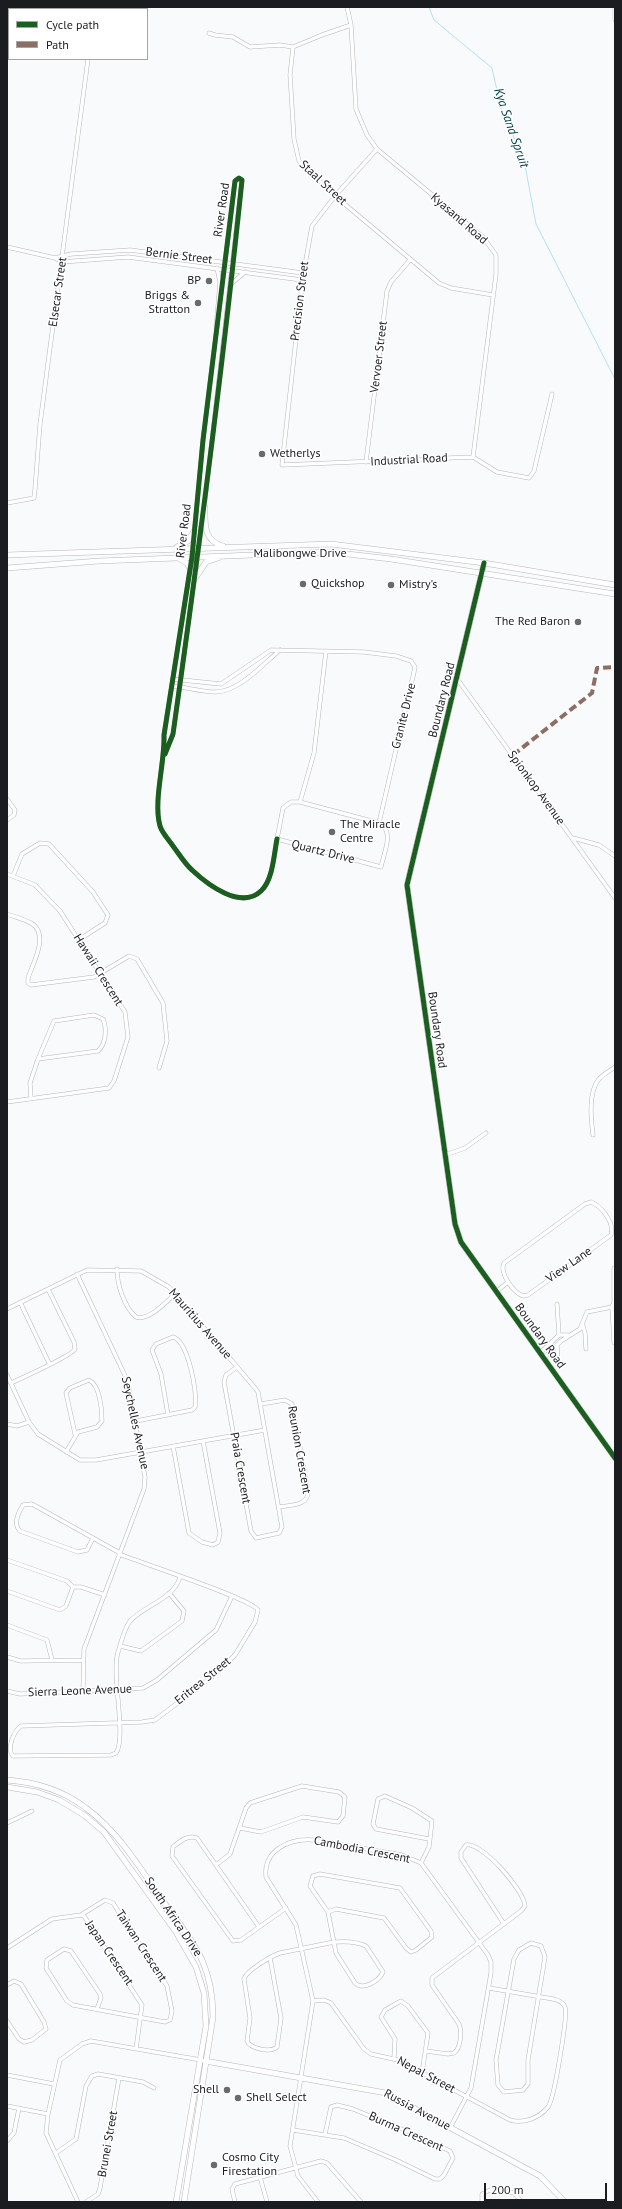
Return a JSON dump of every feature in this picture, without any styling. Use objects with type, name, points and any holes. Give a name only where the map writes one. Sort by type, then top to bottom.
[{"type":"street","name":"Kyasand Road","points":[[347,7],[351,25],[356,109],[367,135],[377,149],[489,244],[497,262],[473,457]]},
{"type":"street","points":[[614,7],[615,20]]},
{"type":"street","points":[[209,33],[233,37],[250,47],[280,45],[294,47],[351,25]]},
{"type":"street","name":"Staal Street","points":[[294,47],[290,75],[297,158],[302,166],[410,260],[445,286],[493,295]]},
{"type":"street","name":"Elsecar Street","points":[[7,503],[34,498],[40,424],[88,60]]},
{"type":"street","name":"Precision Street","points":[[292,464],[282,465],[281,459],[302,280],[312,226],[377,149]]},
{"type":"street","name":"River Road","points":[[165,754],[173,734],[196,577],[196,548],[204,507],[234,262],[242,180],[239,178],[235,181],[203,440],[196,528],[196,548]]},
{"type":"street","points":[[7,247],[55,258],[62,262]]},
{"type":"street","name":"Bernie Street","points":[[55,258],[63,255],[130,250],[234,262],[303,273]]},
{"type":"street","name":"Bernie Street","points":[[62,262],[126,257],[302,280]]},
{"type":"street","name":"Vervoer Street","points":[[366,462],[387,291],[391,282],[410,260]]},
{"type":"street","points":[[216,334],[215,321],[220,278],[217,268]]},
{"type":"street","points":[[231,284],[245,272]]},
{"type":"street","points":[[473,457],[497,472],[529,478],[534,470],[552,394]]},
{"type":"street","name":"Industrial Road","points":[[292,464],[473,457]]},
{"type":"street","points":[[204,507],[206,534],[212,541],[227,547]]},
{"type":"street","points":[[173,549],[187,542],[196,528]]},
{"type":"street","name":"Malibongwe Drive","points":[[7,555],[331,544],[484,563],[615,585]]},
{"type":"street","name":"Malibongwe Drive","points":[[7,568],[99,561],[228,555],[345,553],[615,594]]},
{"type":"street","points":[[196,577],[206,562],[228,555]]},
{"type":"street","name":"River Road","points":[[165,754],[164,735],[189,567],[195,557]]},
{"type":"street","points":[[178,558],[187,562],[189,567]]},
{"type":"street","name":"Boundary Road","points":[[484,563],[458,680],[407,885],[445,1155],[458,1236],[496,1292],[615,1458]]},
{"type":"street","name":"Granite Drive","points":[[172,679],[209,684],[221,684],[263,653],[271,650],[364,652],[396,656],[411,661],[415,667],[379,823]]},
{"type":"street","points":[[172,686],[215,692],[230,689],[280,650]]},
{"type":"street","points":[[326,651],[314,752],[300,802],[379,823]]},
{"type":"street","name":"Spionkop Avenue","points":[[458,680],[615,898]]},
{"type":"street","points":[[165,754],[158,809],[160,827],[191,870],[209,884],[235,897],[251,898],[262,890],[268,878],[277,839]]},
{"type":"street","points":[[7,799],[16,810],[14,815],[7,820]]},
{"type":"street","name":"Quartz Drive","points":[[300,802],[291,802],[283,808],[277,839],[381,866],[389,833],[386,827],[379,823]]},
{"type":"street","points":[[572,838],[598,845],[615,856]]},
{"type":"street","points":[[13,876],[23,853],[40,843],[49,844],[90,888],[108,915],[105,923],[80,939]]},
{"type":"street","name":"Hawaii Crescent","points":[[7,874],[31,883],[38,888],[62,914],[80,939],[100,974],[125,1012],[128,1033],[113,1083],[106,1089],[7,1102]]},
{"type":"street","points":[[7,914],[32,924],[40,934],[39,947],[28,978],[30,985],[35,986],[92,978],[127,957],[132,956],[138,961],[163,1003],[167,1038],[159,1068]]},
{"type":"street","points":[[31,1098],[30,1083],[38,1059],[54,1021],[94,1014],[103,1019],[105,1034],[101,1048],[98,1051],[38,1059]]},
{"type":"street","points":[[593,1135],[592,1115],[595,1089],[600,1078],[615,1067]]},
{"type":"street","points":[[445,1155],[465,1148],[486,1133]]},
{"type":"street","name":"View Lane","points":[[588,1203],[595,1204],[606,1213],[612,1227],[612,1233],[526,1296],[518,1294],[508,1282],[502,1268],[505,1261],[588,1203]]},
{"type":"street","points":[[614,1268],[614,1301],[612,1307],[614,1343]]},
{"type":"street","name":"Mauritius Avenue","points":[[7,1309],[88,1269],[145,1273],[167,1285],[257,1391],[282,1524]]},
{"type":"street","points":[[117,1270],[118,1284],[131,1311],[136,1317],[142,1317],[154,1312],[175,1294]]},
{"type":"street","name":"Seychelles Avenue","points":[[77,1274],[127,1377],[136,1421],[145,1483],[84,1649],[83,1691]]},
{"type":"street","points":[[496,1292],[508,1282]]},
{"type":"street","points":[[11,1383],[72,1353],[75,1345],[48,1289]]},
{"type":"street","points":[[20,1302],[49,1363]]},
{"type":"street","points":[[540,1353],[560,1335],[557,1304]]},
{"type":"street","points":[[586,1349],[585,1332],[583,1326],[588,1312],[612,1307]]},
{"type":"street","points":[[544,1358],[568,1335],[583,1326]]},
{"type":"street","points":[[560,1335],[568,1335]]},
{"type":"street","points":[[136,1421],[168,1415],[192,1410],[196,1403],[188,1357],[180,1341],[173,1337],[156,1344],[152,1350],[161,1374],[168,1415]]},
{"type":"street","points":[[555,1341],[558,1346],[558,1362]]},
{"type":"street","name":"Praia Crescent","points":[[237,1367],[228,1373],[224,1380],[252,1535],[260,1538],[276,1535],[281,1531],[282,1524]]},
{"type":"street","points":[[7,1375],[29,1422],[38,1434],[80,1460],[88,1462],[265,1430]]},
{"type":"street","points":[[66,1452],[75,1434],[80,1430],[96,1427],[102,1421],[97,1390],[93,1383],[89,1380],[70,1388],[66,1393],[75,1434]]},
{"type":"street","name":"Reunion Crescent","points":[[260,1404],[285,1400],[292,1404],[308,1491],[308,1498],[305,1502],[279,1508]]},
{"type":"street","points":[[7,1424],[17,1426],[29,1422]]},
{"type":"street","points":[[173,1446],[189,1533],[202,1542],[213,1545],[218,1542],[220,1536],[203,1441]]},
{"type":"street","name":"Eritrea Street","points":[[93,1538],[87,1550],[78,1552],[20,1531],[16,1526],[16,1522],[22,1507],[29,1503],[93,1538],[120,1553],[254,1605],[258,1612],[255,1622],[235,1655],[212,1677],[155,1720],[149,1722],[118,1722]]},
{"type":"street","points":[[7,1560],[67,1581],[74,1587],[81,1587],[105,1595]]},
{"type":"street","points":[[118,1722],[21,1726],[16,1731],[10,1750],[12,1755],[18,1757],[111,1755],[117,1751],[118,1722],[118,1690],[117,1656],[120,1646],[130,1621],[169,1593],[177,1584],[180,1577]]},
{"type":"street","points":[[7,1591],[60,1610],[66,1606],[74,1587]]},
{"type":"street","points":[[120,1646],[132,1651],[141,1651],[182,1621],[184,1611],[169,1593]]},
{"type":"street","name":"Sierra Leone Avenue","points":[[7,1691],[20,1694],[118,1690],[146,1687],[199,1645],[219,1626],[232,1596]]},
{"type":"street","points":[[7,1625],[47,1640],[52,1660]]},
{"type":"street","points":[[7,1657],[21,1661],[83,1660]]},
{"type":"street","name":"South Africa Drive","points":[[7,1780],[34,1784],[69,1798],[104,1822],[124,1845],[193,1945],[204,1966],[210,1986],[213,2005],[208,2061],[184,2202]]},
{"type":"street","name":"South Africa Drive","points":[[7,1787],[46,1795],[72,1807],[95,1824],[118,1849],[182,1942],[196,1967],[204,1993],[206,2012],[200,2060],[176,2202]]},
{"type":"street","points":[[216,1865],[230,1854],[249,1804],[296,1787],[339,1792],[345,1797],[343,1816],[338,1822],[304,1817],[261,1832],[240,1828]]},
{"type":"street","points":[[421,1863],[428,1852],[429,1839],[433,1826],[430,1819],[385,1796],[378,1799],[373,1824],[376,1829],[429,1839]]},
{"type":"street","points":[[7,1823],[32,1811]]},
{"type":"street","points":[[259,1927],[216,1865],[194,1837],[187,1838],[171,1850],[172,1856],[231,1940],[238,1942],[286,1908]]},
{"type":"street","name":"Cambodia Crescent","points":[[318,2202],[300,2181],[290,2148],[313,2001],[296,1925],[286,1908],[267,1882],[266,1873],[271,1855],[286,1844],[304,1840],[319,1840],[402,1855],[421,1863],[491,1962],[489,1988],[472,2084],[468,2098],[450,2128]]},
{"type":"street","points":[[426,2051],[448,2054],[454,2053],[458,2049],[460,2026],[433,1987],[431,1981],[434,1976],[523,1910],[525,1904],[523,1898],[494,1861],[474,1846],[466,1845],[460,1852],[461,1858],[504,1924]]},
{"type":"street","points":[[270,1958],[281,2018],[277,2047],[272,2050],[257,2048],[248,2043],[250,2018],[244,1981],[245,1976],[270,1958],[280,1953],[333,1942],[346,1942],[366,1946],[382,1969],[381,1975],[364,1987],[357,1986],[340,1962],[333,1942],[328,1912],[310,1886],[311,1878],[315,1875],[398,1887],[404,1893],[431,1931],[432,1937],[416,1950],[411,1952],[406,1948],[384,1918],[336,1909],[328,1912]]},
{"type":"street","name":"Taiwan Crescent","points":[[81,1915],[102,1901],[108,1899],[112,1901],[167,1986],[172,2011],[170,2020],[165,2022],[141,2018]]},
{"type":"street","name":"Japan Crescent","points":[[7,1948],[52,1919],[81,1915],[91,1925],[141,2003],[141,2018],[136,2049]]},
{"type":"street","points":[[536,1943],[543,1949],[545,1957],[527,2068],[528,2084],[522,2090],[504,2092],[498,2087],[496,2071],[509,1991],[517,1953],[529,1944],[536,1943]]},
{"type":"street","points":[[97,2009],[101,1998],[100,1994],[71,1951],[64,1949],[47,1960],[46,1968],[69,2002],[75,2006],[141,2018]]},
{"type":"street","points":[[7,1985],[14,1981],[21,1984],[44,2022],[46,2029],[32,2040],[25,2042],[19,2039],[7,2021]]},
{"type":"street","name":"Nepal Street","points":[[313,2001],[324,2000],[331,2003],[367,2051],[373,2055],[394,2058],[504,2118],[515,2122],[531,2119],[548,2107],[553,2096],[566,2012],[561,2002],[539,1996],[489,1988]]},
{"type":"street","points":[[394,2058],[395,2041],[381,2017],[385,2010],[400,2001],[406,2003],[427,2031],[428,2038],[422,2073]]},
{"type":"street","points":[[78,2202],[46,2133],[48,2114],[60,2060],[85,2043],[95,2042],[200,2060]]},
{"type":"street","name":"Russia Avenue","points":[[200,2060],[382,2092],[540,2176],[565,2202]]},
{"type":"street","points":[[56,2153],[76,2140],[86,2086],[90,2077],[98,2074],[146,2083],[154,2088]]},
{"type":"street","points":[[7,2075],[54,2084]]},
{"type":"street","name":"Brunei Street","points":[[86,2202],[98,2194],[100,2188],[119,2078]]},
{"type":"street","points":[[7,2106],[48,2114]]},
{"type":"street","name":"Burma Crescent","points":[[293,2130],[344,2138],[396,2160],[435,2179],[440,2179],[444,2175],[453,2158],[450,2151],[426,2139],[346,2107],[331,2107],[325,2134]]},
{"type":"street","points":[[7,2141],[14,2133],[19,2108]]},
{"type":"street","points":[[235,2202],[233,2186],[320,2161],[325,2162],[360,2202]]},
{"type":"street","points":[[260,2177],[267,2202]]},
{"type":"street","points":[[482,2202],[481,2197],[484,2192],[490,2190],[512,2192],[522,2202]]},
{"type":"waterway","name":"Kya Sand Spruit","points":[[429,7],[434,20],[492,68],[501,108],[524,160],[536,224],[615,379]]},
{"type":"marked path","points":[[513,755],[592,693],[597,668],[615,667]]},
{"type":"cycle path","points":[[165,754],[173,734],[219,388],[242,180],[239,178],[235,181],[203,440],[192,557],[164,735],[163,758],[158,794],[158,816],[162,831],[189,868],[216,888],[235,897],[244,898],[253,896],[261,891],[265,886],[271,874],[277,839]]},
{"type":"cycle path","points":[[484,563],[407,885],[455,1224],[461,1242],[615,1458]]},
{"type":"place","name":"BP","points":[[209,281]]},
{"type":"place","name":"Briggs & Stratton","points":[[198,303]]},
{"type":"place","name":"Wetherlys","points":[[262,454]]},
{"type":"place","name":"Quickshop","points":[[303,584]]},
{"type":"place","name":"Mistry's","points":[[391,585]]},
{"type":"place","name":"The Red Baron","points":[[578,622]]},
{"type":"place","name":"The Miracle Centre","points":[[332,832]]},
{"type":"place","name":"Shell","points":[[227,2090]]},
{"type":"place","name":"Shell Select","points":[[238,2098]]},
{"type":"place","name":"Cosmo City Firestation","points":[[214,2165]]}]
